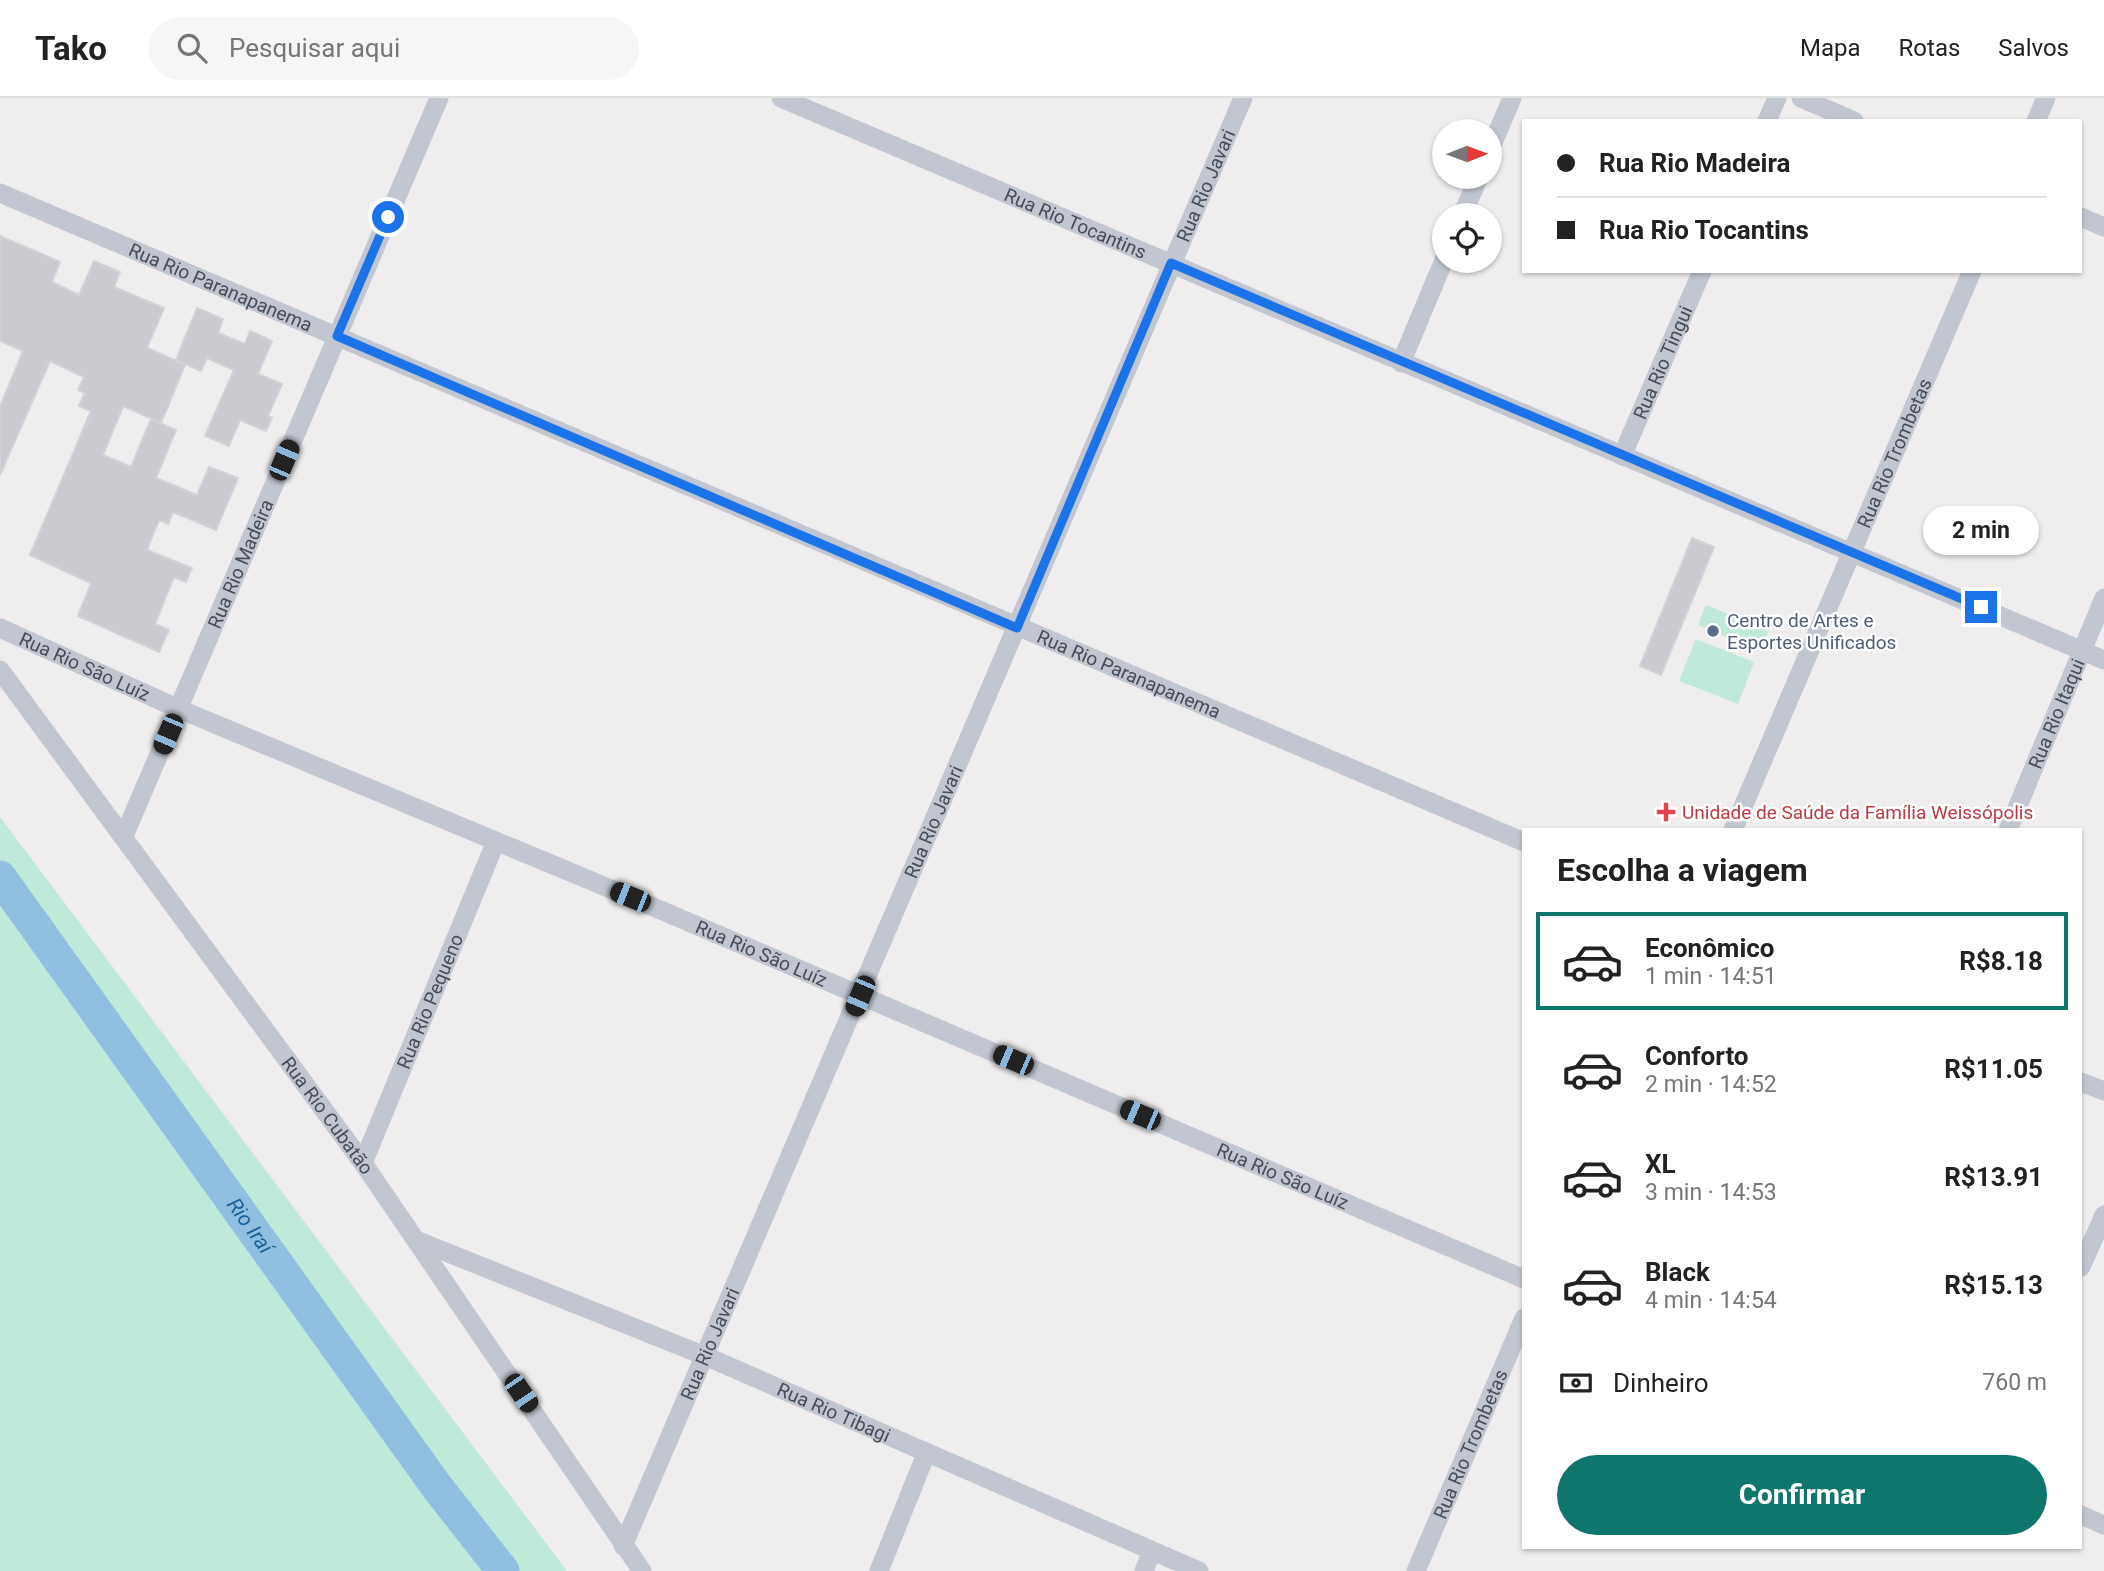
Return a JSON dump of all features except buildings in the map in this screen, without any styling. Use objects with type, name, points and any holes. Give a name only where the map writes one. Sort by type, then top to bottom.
[{"type":"street","name":"Rua Rio Madeira","points":[[124,836],[439,98]]},
{"type":"street","name":"Rua Rio Tocantins","points":[[781,98],[2104,660]]},
{"type":"street","name":"Rua Rio Javari","points":[[624,1546],[1243,98]]},
{"type":"street","points":[[1502,121],[1512,98]]},
{"type":"street","points":[[1768,119],[1777,98]]},
{"type":"street","points":[[1801,98],[1849,119]]},
{"type":"street","points":[[2037,119],[2046,98]]},
{"type":"street","name":"Rua Rio Paranapanema","points":[[0,193],[1522,841]]},
{"type":"street","points":[[2082,217],[2104,227]]},
{"type":"street","points":[[1401,363],[1439,273]]},
{"type":"street","name":"Rua Rio Tingui","points":[[1622,456],[1701,273]]},
{"type":"street","name":"Rua Rio Trombetas","points":[[1734,828],[1971,273]]},
{"type":"street","name":"Rua Rio Itaqui","points":[[2009,828],[2104,598]]},
{"type":"street","name":"Rua Rio São Luíz","points":[[0,628],[179,709],[496,841],[1522,1278]]},
{"type":"street","name":"Rua Rio Cubatão","points":[[0,670],[363,1163],[642,1571]]},
{"type":"street","name":"Rua Rio Pequeno","points":[[363,1163],[496,841]]},
{"type":"street","points":[[2082,1082],[2104,1091]]},
{"type":"street","points":[[2082,1266],[2104,1215]]},
{"type":"street","name":"Rua Rio Tibagi","points":[[416,1240],[705,1356],[1199,1571]]},
{"type":"street","name":"Rua Rio Tibagi","points":[[433,1262],[464,1258]]},
{"type":"street","name":"Rua Rio Trombetas","points":[[1416,1571],[1522,1323]]},
{"type":"street","points":[[879,1571],[926,1454]]},
{"type":"street","points":[[2082,1516],[2104,1525]]},
{"type":"street","points":[[1144,1571],[1152,1551]]},
{"type":"green space","points":[[1706,605],[1769,631],[1760,651],[1698,625]]},
{"type":"green space","points":[[1696,639],[1754,662],[1738,704],[1679,681]]},
{"type":"green space","points":[[0,817],[567,1571],[0,1571]]},
{"type":"waterway","name":"Rio Iraí","points":[[0,877],[437,1487],[503,1571]]},
{"type":"place","name":"Centro de Artes e Esportes Unificados","points":[[1713,631]]},
{"type":"place","name":"Unidade de Saúde da Família Weissópolis","points":[[1666,812]]},
{"type":"route","points":[[388,217],[337,336],[1017,628],[1171,263],[1401,363],[1981,607]]}]
